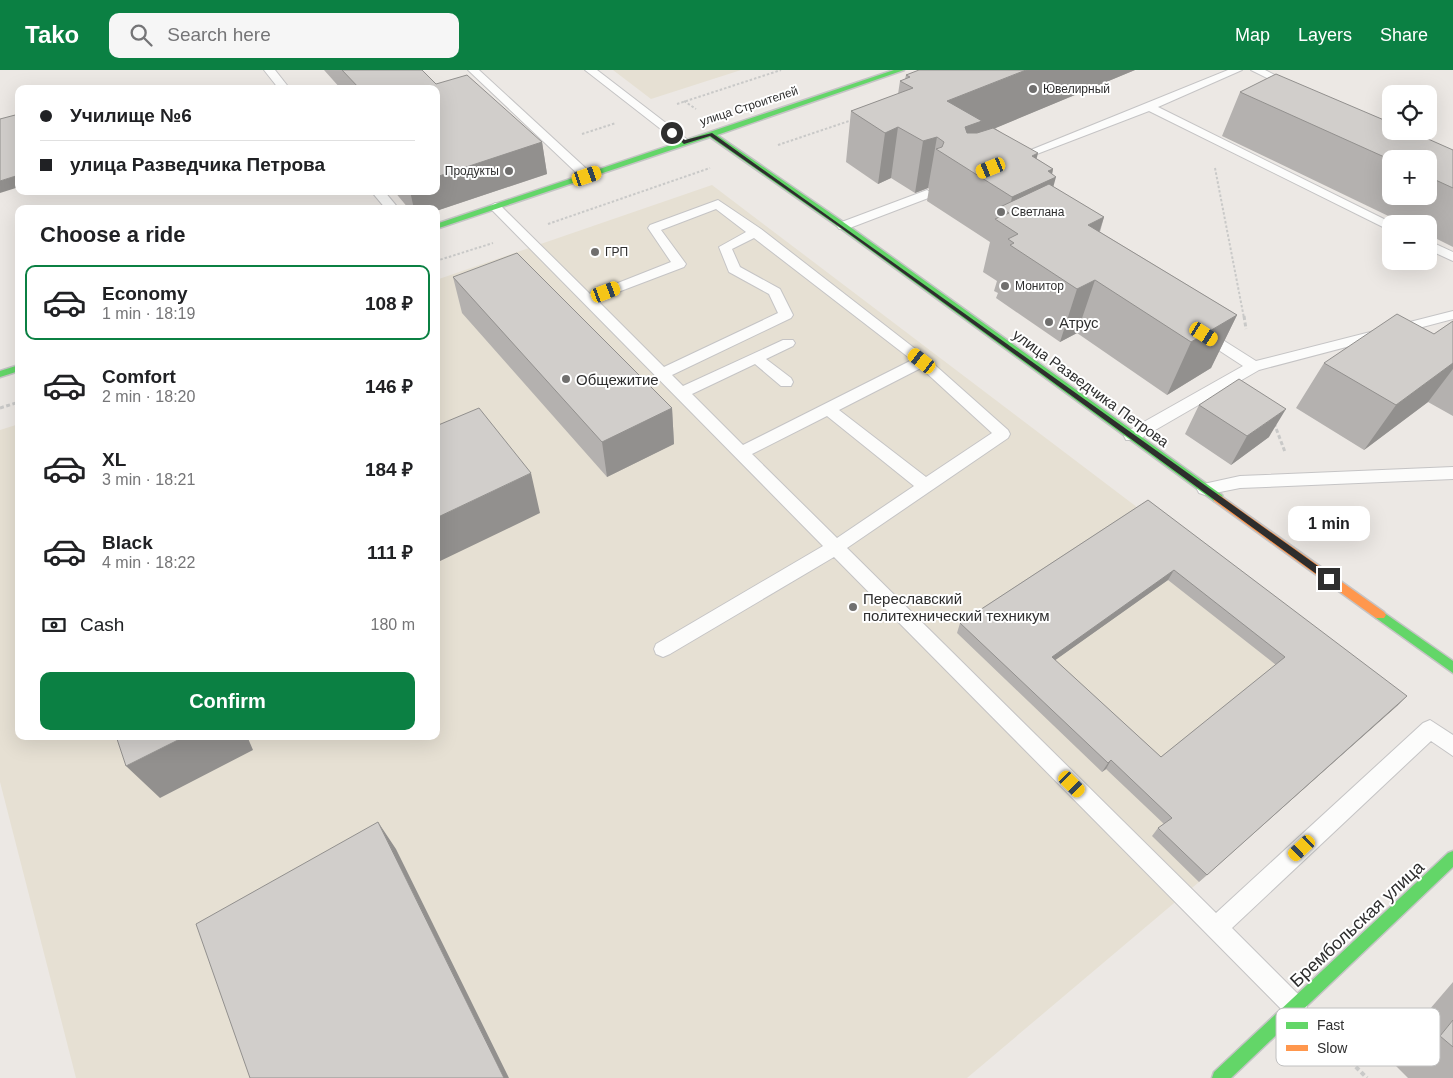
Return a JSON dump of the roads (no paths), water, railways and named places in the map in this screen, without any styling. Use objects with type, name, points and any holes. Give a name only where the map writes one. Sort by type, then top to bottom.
[{"type":"street","name":"улица Строителей","points":[[440,226],[901,70]]},
{"type":"street","name":"улица Разведчика Петрова","points":[[711,134],[843,226],[1453,668]]},
{"type":"street","points":[[0,374],[15,369]]},
{"type":"street","name":"Брембольская улица","points":[[1295,1007],[1453,858]]},
{"type":"street","name":"Брембольская улица","points":[[1231,1074],[1276,1027]]},
{"type":"lane","points":[[269,70],[282,85]]},
{"type":"lane","points":[[473,70],[587,176]]},
{"type":"lane","points":[[590,70],[684,142]]},
{"type":"lane","points":[[1003,163],[1148,107],[1237,70]]},
{"type":"lane","points":[[1256,70],[1301,90]]},
{"type":"lane","points":[[1148,107],[1382,222]]},
{"type":"lane","points":[[1020,156],[1029,173]]},
{"type":"lane","points":[[843,226],[927,194]]},
{"type":"lane","points":[[381,195],[389,205]]},
{"type":"lane","points":[[588,299],[679,264],[654,228],[718,204],[922,361],[1002,434],[836,547],[663,649]]},
{"type":"lane","points":[[495,207],[1295,1007]]},
{"type":"lane","points":[[663,374],[786,315],[775,292],[734,269],[725,247],[756,232]]},
{"type":"lane","points":[[1437,249],[1453,257]]},
{"type":"lane","points":[[1132,436],[1254,366],[1453,315]]},
{"type":"lane","points":[[1187,323],[1254,366]]},
{"type":"lane","points":[[682,393],[788,343]]},
{"type":"lane","points":[[756,358],[786,382]]},
{"type":"lane","points":[[742,454],[922,361]]},
{"type":"lane","points":[[828,409],[926,486]]},
{"type":"lane","points":[[1205,489],[1240,482],[1453,473]]},
{"type":"lane","points":[[1216,928],[1430,729],[1453,747]]},
{"type":"place","name":"Ювелирный","points":[[1033,89]]},
{"type":"place","name":"Продукты","points":[[509,171]]},
{"type":"place","name":"Светлана","points":[[1001,212]]},
{"type":"place","name":"ГРП","points":[[595,252]]},
{"type":"place","name":"Монитор","points":[[1005,286]]},
{"type":"place","name":"Атрус","points":[[1049,322]]},
{"type":"place","name":"Общежитие","points":[[566,379]]},
{"type":"place","name":"Переславский политехнический техникум","points":[[853,607]]}]
